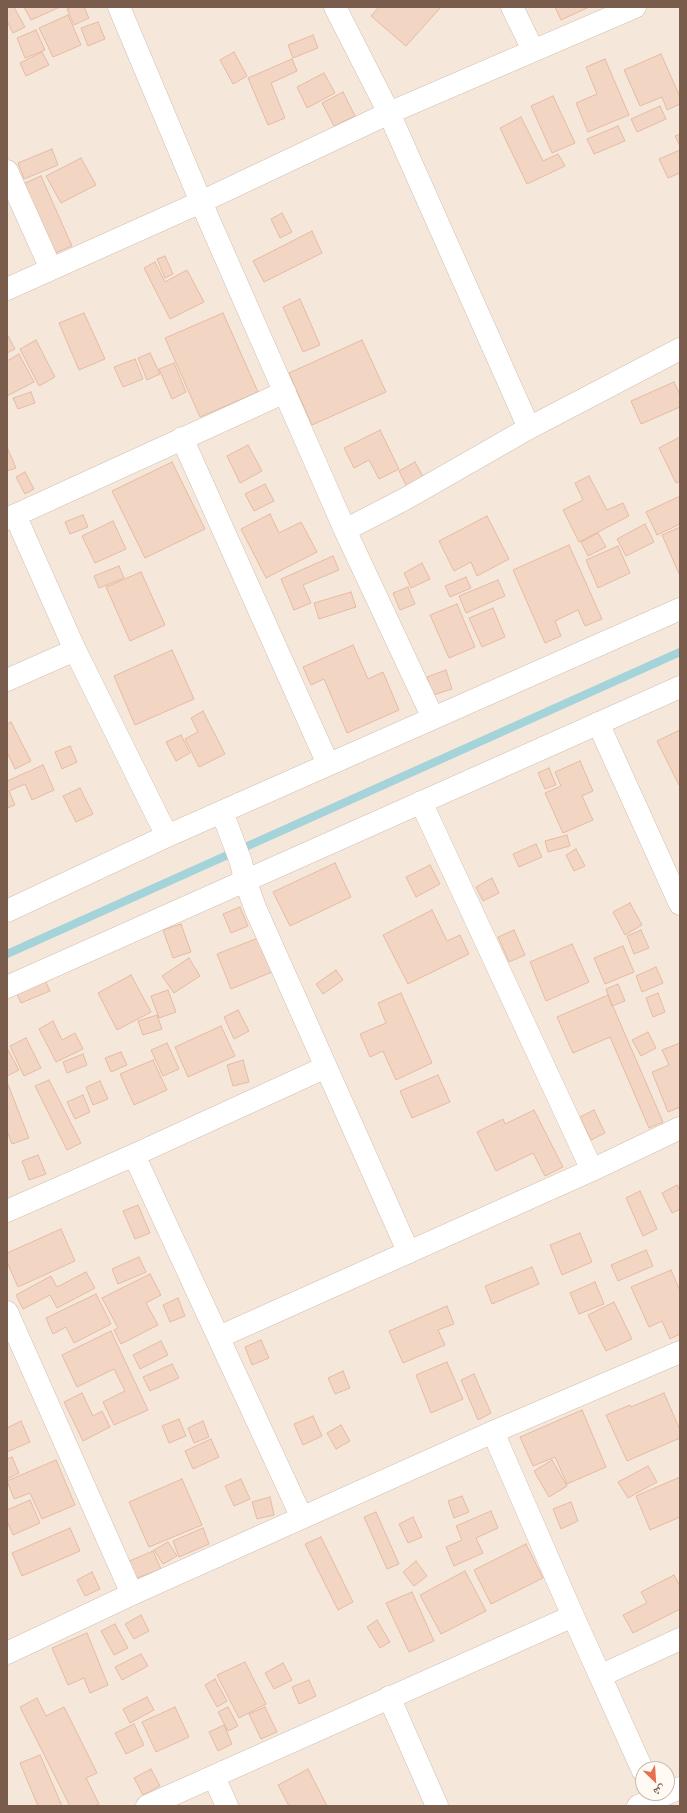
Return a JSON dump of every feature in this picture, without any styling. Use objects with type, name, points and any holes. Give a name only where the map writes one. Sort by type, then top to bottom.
[{"type":"street","points":[[335,7],[389,113],[529,428]]},
{"type":"street","points":[[512,7],[533,50]]},
{"type":"street","points":[[7,289],[200,202],[389,113],[635,7]]},
{"type":"street","points":[[127,9],[200,202],[345,530],[433,718]]},
{"type":"street","points":[[7,171],[51,269]]},
{"type":"street","points":[[345,530],[445,477],[529,428],[680,348]]},
{"type":"street","points":[[167,836],[11,517],[285,392]]},
{"type":"street","points":[[182,438],[328,764]]},
{"type":"street","points":[[7,911],[167,836],[680,609]]},
{"type":"street","points":[[7,680],[75,650]]},
{"type":"street","points":[[7,987],[680,687]]},
{"type":"street","points":[[598,724],[680,904]]},
{"type":"street","points":[[421,802],[592,1170]]},
{"type":"street","points":[[222,812],[241,862],[245,880],[256,910],[408,1251]]},
{"type":"street","points":[[7,1210],[134,1155],[326,1067]]},
{"type":"street","points":[[219,1337],[408,1251],[592,1170],[680,1128]]},
{"type":"street","points":[[134,1155],[302,1518]]},
{"type":"street","points":[[7,1312],[132,1594]]},
{"type":"street","points":[[7,1653],[132,1594],[493,1432],[678,1357]]},
{"type":"street","points":[[493,1432],[573,1616],[638,1761]]},
{"type":"street","points":[[147,1806],[573,1616]]},
{"type":"street","points":[[600,1676],[680,1640]]},
{"type":"street","points":[[389,1698],[437,1806]]},
{"type":"street","points":[[214,1777],[227,1806]]},
{"type":"shaded area","points":[[7,7],[680,7],[680,1806],[7,1806]]},
{"type":"building","points":[[7,7],[14,7],[25,27],[13,33],[7,21]]},
{"type":"building","points":[[24,7],[60,7],[31,20]]},
{"type":"building","points":[[72,7],[84,7],[89,18],[74,25],[67,9]]},
{"type":"building","points":[[379,7],[441,7],[406,46],[371,16]]},
{"type":"building","points":[[555,7],[589,7],[561,20]]},
{"type":"building","points":[[68,15],[81,45],[53,57],[39,28]]},
{"type":"building","points":[[98,22],[105,39],[88,46],[81,28]]},
{"type":"building","points":[[36,30],[45,50],[25,58],[17,38]]},
{"type":"building","points":[[313,35],[318,48],[293,58],[288,45]]},
{"type":"building","points":[[42,52],[49,65],[26,76],[20,63]]},
{"type":"building","points":[[234,52],[247,76],[233,84],[220,60]]},
{"type":"building","points":[[661,54],[680,97],[680,104],[667,110],[662,97],[640,106],[624,70]]},
{"type":"building","points":[[292,59],[297,71],[271,83],[285,118],[268,125],[248,78]]},
{"type":"building","points":[[605,59],[629,115],[588,132],[576,103],[597,94],[586,67]]},
{"type":"building","points":[[324,73],[335,93],[307,108],[297,87]]},
{"type":"building","points":[[343,92],[355,116],[334,126],[322,103]]},
{"type":"building","points":[[553,96],[575,143],[552,153],[531,106]]},
{"type":"building","points":[[660,106],[666,119],[637,132],[631,119]]},
{"type":"building","points":[[521,117],[543,161],[558,154],[565,166],[527,184],[500,128]]},
{"type":"building","points":[[618,126],[625,141],[594,154],[587,139]]},
{"type":"building","points":[[680,134],[680,146],[675,136]]},
{"type":"building","points":[[52,149],[58,165],[24,179],[18,163]]},
{"type":"building","points":[[680,150],[680,173],[668,178],[659,159]]},
{"type":"building","points":[[81,158],[96,185],[61,203],[46,176]]},
{"type":"building","points":[[41,176],[72,246],[53,254],[23,184]]},
{"type":"building","points":[[282,213],[292,232],[280,238],[271,219]]},
{"type":"building","points":[[312,231],[322,253],[264,282],[253,261]]},
{"type":"building","points":[[165,256],[173,274],[165,278],[157,259]]},
{"type":"building","points":[[155,262],[165,282],[187,270],[204,302],[170,319],[144,268]]},
{"type":"building","points":[[300,299],[320,345],[303,352],[283,307]]},
{"type":"building","points":[[84,313],[105,359],[79,370],[59,323]]},
{"type":"building","points":[[223,313],[258,392],[200,417],[165,338]]},
{"type":"building","points":[[7,334],[15,349],[7,353]]},
{"type":"building","points":[[36,340],[55,377],[39,386],[20,349]]},
{"type":"building","points":[[362,340],[386,392],[312,425],[289,373]]},
{"type":"building","points":[[150,353],[160,374],[147,380],[138,358]]},
{"type":"building","points":[[19,354],[34,382],[7,396],[7,361]]},
{"type":"building","points":[[135,359],[143,379],[123,387],[114,367]]},
{"type":"building","points":[[174,363],[186,392],[172,399],[159,369]]},
{"type":"building","points":[[674,382],[680,395],[680,407],[641,424],[631,401]]},
{"type":"building","points":[[31,392],[35,403],[18,409],[13,398]]},
{"type":"building","points":[[380,430],[399,469],[379,479],[369,460],[354,468],[344,448]]},
{"type":"building","points":[[680,437],[680,481],[676,483],[659,448]]},
{"type":"building","points":[[248,445],[262,471],[240,483],[227,456]]},
{"type":"building","points":[[7,447],[16,468],[7,471]]},
{"type":"building","points":[[172,462],[205,529],[145,558],[112,491]]},
{"type":"building","points":[[415,462],[425,480],[408,489],[399,471]]},
{"type":"building","points":[[25,472],[34,489],[25,494],[16,477]]},
{"type":"building","points":[[589,476],[607,510],[623,503],[629,516],[579,542],[563,510],[583,500],[575,483]]},
{"type":"building","points":[[265,484],[274,501],[254,511],[245,494]]},
{"type":"building","points":[[680,496],[680,524],[657,535],[646,512]]},
{"type":"building","points":[[270,514],[279,533],[301,522],[317,552],[266,578],[241,529]]},
{"type":"building","points":[[83,515],[88,527],[70,534],[65,522]]},
{"type":"building","points":[[487,516],[509,559],[477,576],[471,562],[454,571],[439,541]]},
{"type":"building","points":[[113,521],[126,549],[95,563],[82,536]]},
{"type":"building","points":[[645,524],[654,542],[626,556],[617,539]]},
{"type":"building","points":[[680,527],[680,576],[662,535]]},
{"type":"building","points":[[598,533],[606,547],[588,556],[581,542]]},
{"type":"building","points":[[569,545],[602,619],[585,626],[578,610],[555,621],[561,636],[545,643],[513,570]]},
{"type":"building","points":[[618,546],[630,573],[598,588],[586,560]]},
{"type":"building","points":[[333,556],[339,570],[303,585],[311,603],[294,610],[281,579]]},
{"type":"building","points":[[422,563],[430,579],[411,588],[404,573]]},
{"type":"building","points":[[119,566],[124,578],[99,588],[94,576]]},
{"type":"building","points":[[141,572],[165,625],[130,641],[106,587]]},
{"type":"building","points":[[466,577],[471,588],[450,597],[445,586]]},
{"type":"building","points":[[498,580],[505,596],[466,613],[459,596]]},
{"type":"building","points":[[408,587],[415,604],[400,610],[393,593]]},
{"type":"building","points":[[351,592],[356,607],[319,619],[314,603]]},
{"type":"building","points":[[457,604],[475,647],[449,658],[430,615]]},
{"type":"building","points":[[493,608],[505,637],[482,647],[469,618]]},
{"type":"building","points":[[353,645],[368,679],[383,672],[399,710],[347,733],[324,679],[311,685],[303,667]]},
{"type":"building","points":[[172,650],[194,699],[135,725],[114,676]]},
{"type":"building","points":[[446,670],[452,689],[433,695],[427,677]]},
{"type":"building","points":[[203,711],[225,754],[199,767],[185,739],[198,732],[191,718]]},
{"type":"building","points":[[11,722],[31,761],[15,769],[7,752],[7,724]]},
{"type":"building","points":[[680,730],[680,784],[679,785],[657,741]]},
{"type":"building","points":[[181,735],[190,753],[176,761],[166,742]]},
{"type":"building","points":[[70,746],[77,762],[62,769],[55,752]]},
{"type":"building","points":[[580,761],[593,791],[582,796],[593,820],[563,833],[545,793],[561,786],[555,772]]},
{"type":"building","points":[[43,765],[54,790],[32,800],[25,784],[9,791],[15,805],[7,808],[7,781]]},
{"type":"building","points":[[549,768],[556,785],[545,789],[538,773]]},
{"type":"building","points":[[80,788],[93,814],[76,822],[63,796]]},
{"type":"building","points":[[567,835],[570,846],[548,852],[545,841]]},
{"type":"building","points":[[536,844],[542,857],[519,867],[513,854]]},
{"type":"building","points":[[576,849],[585,866],[574,871],[566,855]]},
{"type":"building","points":[[335,863],[351,897],[290,926],[273,892]]},
{"type":"building","points":[[430,865],[440,884],[416,897],[406,877]]},
{"type":"building","points":[[492,878],[499,893],[483,901],[476,887]]},
{"type":"building","points":[[630,903],[642,925],[625,935],[613,912]]},
{"type":"building","points":[[240,907],[248,926],[231,933],[223,914]]},
{"type":"building","points":[[432,910],[447,941],[460,935],[469,954],[408,984],[383,935]]},
{"type":"building","points":[[181,924],[191,952],[173,958],[163,930]]},
{"type":"building","points":[[514,930],[525,955],[509,962],[498,937]]},
{"type":"building","points":[[641,930],[649,948],[634,954],[627,936]]},
{"type":"building","points":[[258,938],[272,972],[231,989],[217,954]]},
{"type":"building","points":[[572,944],[589,982],[546,1001],[530,962]]},
{"type":"building","points":[[623,946],[634,972],[605,984],[594,958]]},
{"type":"building","points":[[189,958],[200,976],[174,993],[162,976]]},
{"type":"building","points":[[656,967],[663,983],[642,992],[636,976]]},
{"type":"building","points":[[336,970],[343,980],[323,994],[316,984]]},
{"type":"building","points":[[131,975],[151,1012],[117,1030],[98,993]]},
{"type":"building","points":[[45,980],[50,991],[21,1003],[16,992]]},
{"type":"building","points":[[618,984],[625,1001],[612,1006],[606,989]]},
{"type":"building","points":[[168,990],[176,1012],[159,1018],[151,996]]},
{"type":"building","points":[[401,993],[432,1063],[396,1080],[383,1051],[370,1057],[360,1034],[386,1023],[378,1003]]},
{"type":"building","points":[[658,993],[665,1012],[653,1017],[646,998]]},
{"type":"building","points":[[608,995],[663,1122],[649,1128],[610,1037],[573,1053],[557,1017]]},
{"type":"building","points":[[238,1010],[249,1031],[234,1039],[224,1017]]},
{"type":"building","points":[[157,1015],[162,1029],[143,1035],[138,1021]]},
{"type":"building","points":[[53,1021],[62,1040],[75,1033],[83,1049],[56,1062],[39,1029]]},
{"type":"building","points":[[221,1026],[235,1056],[188,1077],[175,1047]]},
{"type":"building","points":[[648,1032],[656,1048],[641,1056],[632,1040]]},
{"type":"building","points":[[26,1038],[41,1068],[24,1076],[10,1046]]},
{"type":"building","points":[[167,1043],[179,1069],[163,1076],[151,1050]]},
{"type":"building","points":[[680,1043],[680,1107],[668,1112],[652,1072],[669,1065],[662,1050]]},
{"type":"building","points":[[7,1048],[19,1070],[7,1076]]},
{"type":"building","points":[[121,1052],[127,1065],[111,1072],[105,1058]]},
{"type":"building","points":[[83,1054],[87,1065],[67,1073],[63,1062]]},
{"type":"building","points":[[153,1060],[167,1090],[134,1105],[120,1074]]},
{"type":"building","points":[[243,1060],[249,1082],[233,1086],[227,1065]]},
{"type":"building","points":[[438,1075],[450,1102],[412,1118],[400,1091]]},
{"type":"building","points":[[49,1080],[81,1143],[67,1150],[35,1086]]},
{"type":"building","points":[[100,1081],[108,1099],[93,1105],[86,1087]]},
{"type":"building","points":[[7,1082],[29,1138],[12,1144],[7,1131]]},
{"type":"building","points":[[83,1095],[90,1112],[75,1119],[67,1102]]},
{"type":"building","points":[[534,1110],[563,1167],[545,1176],[533,1153],[496,1171],[477,1132],[503,1119],[505,1124]]},
{"type":"building","points":[[594,1110],[605,1133],[591,1140],[580,1117]]},
{"type":"building","points":[[38,1155],[46,1174],[29,1180],[22,1161]]},
{"type":"building","points":[[677,1185],[680,1191],[680,1209],[672,1213],[662,1193]]},
{"type":"building","points":[[640,1191],[657,1229],[643,1236],[626,1198]]},
{"type":"building","points":[[138,1205],[150,1233],[135,1239],[123,1211]]},
{"type":"building","points":[[61,1229],[75,1261],[18,1287],[7,1262],[7,1253]]},
{"type":"building","points":[[580,1233],[592,1262],[562,1275],[550,1245]]},
{"type":"building","points":[[646,1250],[653,1266],[618,1281],[611,1265]]},
{"type":"building","points":[[139,1257],[146,1272],[118,1284],[112,1269]]},
{"type":"building","points":[[532,1267],[539,1284],[492,1304],[485,1286]]},
{"type":"building","points":[[671,1270],[680,1291],[680,1334],[670,1339],[662,1321],[649,1327],[631,1287]]},
{"type":"building","points":[[86,1272],[95,1288],[57,1308],[50,1295],[23,1309],[16,1295],[51,1276],[57,1287]]},
{"type":"building","points":[[150,1274],[161,1295],[146,1303],[158,1325],[121,1344],[114,1330],[118,1328],[102,1298]]},
{"type":"building","points":[[595,1282],[604,1304],[579,1314],[570,1293]]},
{"type":"building","points":[[96,1294],[111,1324],[74,1343],[66,1327],[53,1334],[46,1318]]},
{"type":"building","points":[[178,1298],[185,1316],[170,1322],[163,1305]]},
{"type":"building","points":[[614,1302],[632,1339],[606,1351],[588,1315]]},
{"type":"building","points":[[447,1306],[454,1324],[438,1330],[445,1345],[403,1363],[389,1331]]},
{"type":"building","points":[[111,1331],[148,1410],[114,1425],[103,1402],[125,1391],[114,1369],[77,1387],[62,1355]]},
{"type":"building","points":[[261,1340],[269,1358],[252,1365],[245,1347]]},
{"type":"building","points":[[161,1341],[168,1355],[140,1369],[133,1355]]},
{"type":"building","points":[[447,1362],[463,1399],[431,1413],[416,1375]]},
{"type":"building","points":[[172,1364],[179,1378],[150,1391],[143,1377]]},
{"type":"building","points":[[343,1371],[350,1388],[335,1394],[328,1378]]},
{"type":"building","points":[[474,1374],[491,1413],[478,1420],[461,1380]]},
{"type":"building","points":[[82,1393],[93,1416],[102,1411],[110,1427],[83,1441],[64,1402]]},
{"type":"building","points":[[664,1393],[680,1430],[680,1438],[627,1461],[606,1415],[630,1405],[631,1407]]},
{"type":"building","points":[[582,1410],[606,1467],[567,1484],[555,1457],[533,1466],[520,1437]]},
{"type":"building","points":[[313,1416],[322,1436],[303,1445],[294,1424]]},
{"type":"building","points":[[179,1419],[186,1436],[169,1443],[162,1426]]},
{"type":"building","points":[[21,1421],[30,1442],[7,1452],[7,1428]]},
{"type":"building","points":[[203,1421],[209,1437],[194,1443],[188,1428]]},
{"type":"building","points":[[341,1425],[350,1441],[336,1449],[327,1433]]},
{"type":"building","points":[[211,1439],[219,1457],[193,1469],[185,1451]]},
{"type":"building","points":[[12,1457],[19,1473],[7,1479],[7,1459]]},
{"type":"building","points":[[56,1460],[75,1505],[42,1519],[30,1493],[14,1499],[7,1481]]},
{"type":"building","points":[[552,1460],[567,1486],[549,1497],[534,1471]]},
{"type":"building","points":[[648,1466],[657,1482],[628,1498],[618,1482]]},
{"type":"building","points":[[680,1477],[680,1517],[650,1530],[636,1496]]},
{"type":"building","points":[[182,1479],[202,1525],[149,1547],[129,1502]]},
{"type":"building","points":[[241,1479],[250,1499],[234,1506],[225,1486]]},
{"type":"building","points":[[462,1496],[469,1512],[454,1518],[448,1501]]},
{"type":"building","points":[[270,1497],[274,1515],[257,1519],[252,1502]]},
{"type":"building","points":[[30,1500],[40,1523],[13,1535],[7,1521],[7,1510]]},
{"type":"building","points":[[571,1502],[578,1521],[561,1529],[553,1509]]},
{"type":"building","points":[[491,1511],[498,1528],[476,1538],[483,1553],[454,1566],[446,1547],[462,1540],[456,1526]]},
{"type":"building","points":[[376,1512],[399,1564],[387,1569],[364,1517]]},
{"type":"building","points":[[413,1517],[422,1537],[408,1543],[399,1524]]},
{"type":"building","points":[[70,1528],[80,1551],[22,1576],[12,1553]]},
{"type":"building","points":[[203,1528],[209,1544],[179,1557],[173,1541]]},
{"type":"building","points":[[321,1537],[353,1602],[338,1610],[305,1544]]},
{"type":"building","points":[[168,1542],[177,1556],[163,1564],[154,1550]]},
{"type":"building","points":[[526,1544],[543,1578],[491,1604],[474,1570]]},
{"type":"building","points":[[153,1551],[161,1569],[134,1579],[127,1562]]},
{"type":"building","points":[[416,1561],[427,1576],[414,1586],[403,1572]]},
{"type":"building","points":[[465,1571],[486,1611],[441,1634],[420,1595]]},
{"type":"building","points":[[92,1572],[100,1589],[85,1596],[77,1580]]},
{"type":"building","points":[[674,1575],[680,1586],[680,1609],[633,1633],[623,1615],[647,1603],[641,1592]]},
{"type":"building","points":[[412,1592],[434,1641],[409,1652],[386,1603]]},
{"type":"building","points":[[141,1615],[149,1631],[134,1639],[125,1624]]},
{"type":"building","points":[[377,1620],[390,1642],[380,1648],[367,1627]]},
{"type":"building","points":[[115,1624],[128,1648],[114,1655],[101,1631]]},
{"type":"building","points":[[87,1633],[108,1685],[90,1693],[84,1678],[68,1685],[52,1648]]},
{"type":"building","points":[[141,1654],[148,1666],[122,1680],[115,1667]]},
{"type":"building","points":[[245,1662],[266,1704],[239,1718],[217,1675]]},
{"type":"building","points":[[283,1663],[292,1680],[274,1689],[265,1673]]},
{"type":"building","points":[[215,1679],[227,1701],[217,1707],[205,1685]]},
{"type":"building","points":[[309,1680],[316,1696],[299,1704],[292,1687]]},
{"type":"building","points":[[147,1697],[154,1710],[130,1723],[123,1709]]},
{"type":"building","points":[[37,1698],[46,1716],[64,1707],[97,1773],[86,1778],[99,1804],[95,1806],[70,1806],[20,1707]]},
{"type":"building","points":[[175,1707],[189,1737],[156,1752],[142,1722]]},
{"type":"building","points":[[228,1707],[238,1726],[228,1731],[218,1712]]},
{"type":"building","points":[[265,1707],[277,1732],[261,1739],[249,1714]]},
{"type":"building","points":[[134,1724],[144,1745],[126,1754],[115,1733]]},
{"type":"building","points":[[224,1725],[232,1744],[218,1751],[209,1732]]},
{"type":"building","points":[[40,1755],[62,1806],[38,1806],[20,1763]]},
{"type":"building","points":[[151,1769],[160,1786],[143,1795],[134,1778]]},
{"type":"building","points":[[308,1769],[327,1806],[289,1806],[278,1785]]},
{"type":"waterway","points":[[7,954],[680,652]]}]
